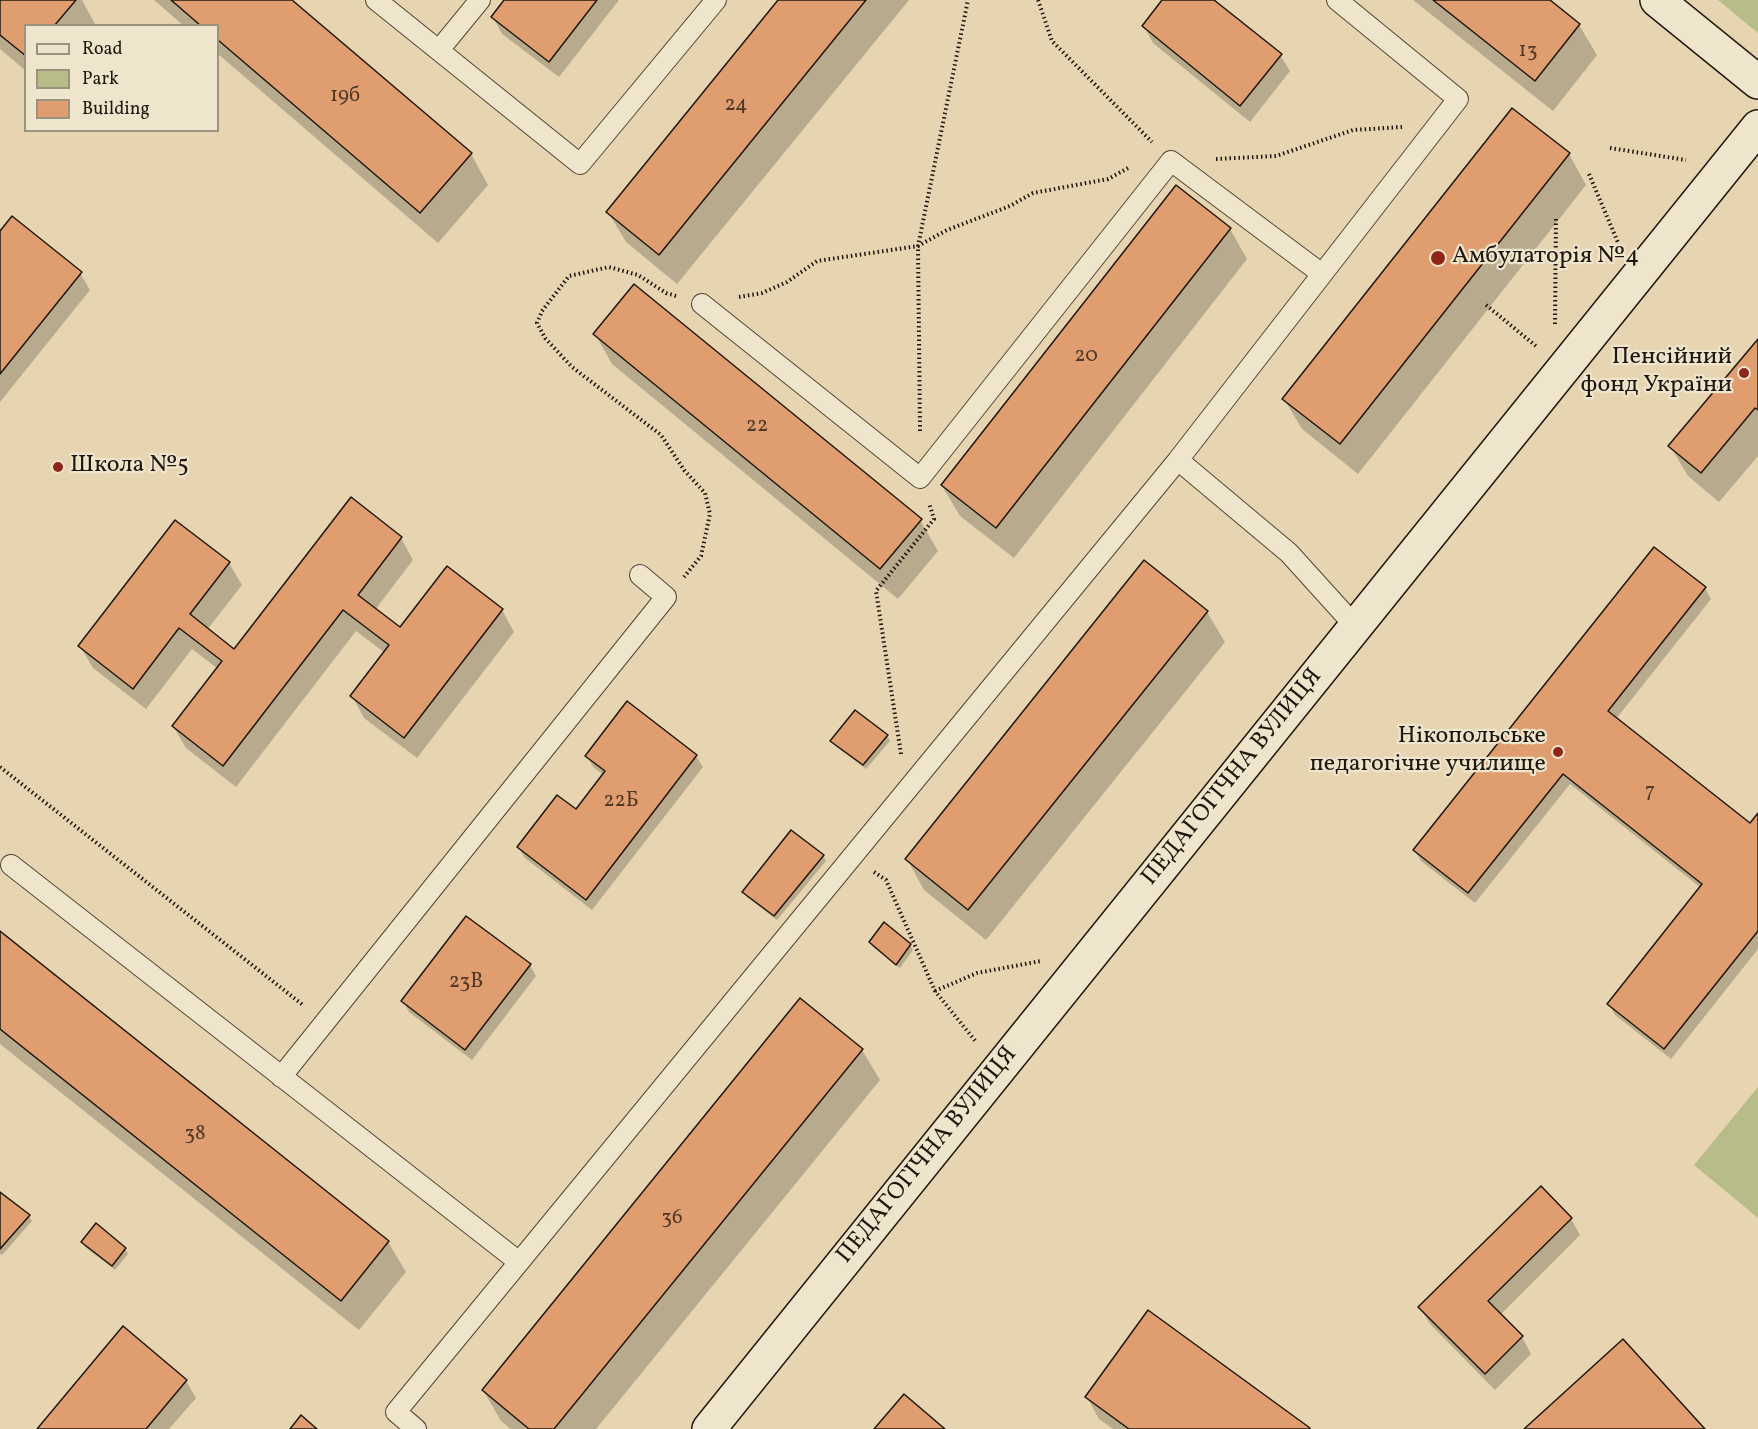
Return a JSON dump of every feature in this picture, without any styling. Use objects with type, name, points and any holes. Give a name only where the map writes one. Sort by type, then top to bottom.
[{"type":"main road","points":[[1657,0],[1758,82]]},
{"type":"main road","name":"ПЕДАГОГІЧНА ВУЛИЦЯ","points":[[709,1429],[1758,127]]},
{"type":"lane","points":[[376,0],[580,164],[716,0]]},
{"type":"lane","points":[[439,50],[480,0]]},
{"type":"lane","points":[[416,1429],[396,1412],[1178,460],[1458,99],[1337,0]]},
{"type":"lane","points":[[702,304],[920,478],[1171,161],[1322,274]]},
{"type":"lane","points":[[1178,460],[1289,553],[1355,626]]},
{"type":"lane","points":[[281,1077],[666,597],[640,575]]},
{"type":"lane","points":[[11,865],[519,1262]]},
{"type":"path","points":[[907,791],[876,591],[934,519],[920,478],[918,246],[968,0]]},
{"type":"path","points":[[1038,0],[1052,41],[1171,161]]},
{"type":"path","points":[[666,597],[700,556],[710,514],[705,493],[684,470],[661,435],[572,367],[545,338],[537,323],[542,311],[569,276],[609,267],[638,275],[666,293],[702,304],[762,293],[787,282],[817,261],[918,246],[947,230],[1010,206],[1034,193],[1108,179],[1137,164],[1276,156],[1353,130],[1398,126],[1432,133]]},
{"type":"path","points":[[1610,148],[1725,167]]},
{"type":"path","points":[[1589,174],[1634,280]]},
{"type":"path","points":[[1555,328],[1556,216]]},
{"type":"path","points":[[1486,305],[1538,348]]},
{"type":"path","points":[[0,767],[325,1022]]},
{"type":"path","points":[[853,855],[886,880],[935,991],[998,1070]]},
{"type":"path","points":[[935,991],[977,973],[1029,964],[1098,946]]},
{"type":"green space","points":[[1718,0],[1758,0],[1758,33]]},
{"type":"green space","points":[[1758,1087],[1758,1218],[1694,1165]]},
{"type":"building","points":[[0,0],[76,0],[56,24],[24,24],[24,54],[0,35]]},
{"type":"building","points":[[171,0],[292,0],[472,153],[420,213],[219,41],[219,24],[199,24]]},
{"type":"building","points":[[504,0],[597,0],[549,62],[491,17]]},
{"type":"building","points":[[778,0],[866,0],[659,255],[606,212]]},
{"type":"building","points":[[1162,0],[1214,0],[1282,54],[1240,106],[1142,26]]},
{"type":"building","points":[[1433,0],[1550,0],[1580,24],[1535,81]]},
{"type":"building","points":[[1512,108],[1570,153],[1340,444],[1282,399]]},
{"type":"building","points":[[1176,185],[1231,228],[996,528],[941,485]]},
{"type":"building","points":[[12,216],[82,272],[0,374],[0,231]]},
{"type":"building","points":[[634,284],[922,519],[880,569],[593,334]]},
{"type":"building","name":"Пенсійний фонд України","points":[[1758,339],[1758,410],[1755,408],[1701,473],[1668,446]]},
{"type":"building","points":[[351,497],[402,537],[358,595],[400,627],[447,566],[503,609],[404,738],[350,696],[389,645],[343,610],[223,766],[172,726],[222,661],[179,628],[133,689],[78,646],[175,520],[230,562],[190,614],[234,649]]},
{"type":"building","name":"Нікопольське педагогічне училище","points":[[1654,547],[1706,587],[1608,711],[1750,823],[1758,813],[1758,931],[1664,1049],[1607,1004],[1702,884],[1563,774],[1468,893],[1413,850]]},
{"type":"building","points":[[1144,560],[1208,611],[968,910],[905,859]]},
{"type":"building","points":[[627,701],[697,755],[586,900],[517,847],[557,795],[576,809],[605,771],[585,756]]},
{"type":"building","points":[[855,710],[888,735],[863,765],[830,741]]},
{"type":"building","points":[[791,830],[824,855],[774,916],[742,892]]},
{"type":"building","points":[[466,916],[531,964],[465,1050],[401,1001]]},
{"type":"building","points":[[884,922],[911,944],[896,965],[869,942]]},
{"type":"building","points":[[0,931],[389,1241],[341,1301],[0,1029]]},
{"type":"building","points":[[800,998],[863,1049],[554,1429],[529,1429],[482,1390]]},
{"type":"building","points":[[1541,1186],[1572,1218],[1488,1301],[1523,1336],[1485,1374],[1418,1307]]},
{"type":"building","points":[[0,1192],[30,1215],[0,1249]]},
{"type":"building","points":[[96,1223],[126,1248],[112,1266],[81,1242]]},
{"type":"building","points":[[1148,1310],[1310,1428],[1129,1429],[1085,1397]]},
{"type":"building","points":[[123,1326],[187,1380],[146,1429],[37,1429]]},
{"type":"building","points":[[1623,1339],[1705,1429],[1524,1429]]},
{"type":"building","points":[[904,1394],[945,1429],[874,1429]]},
{"type":"building","points":[[301,1415],[317,1429],[290,1429]]},
{"type":"place","name":"Амбулаторія №4","points":[[1438,258]]},
{"type":"place","name":"Пенсійний фонд України","points":[[1744,373]]},
{"type":"place","name":"Школа №5","points":[[58,467]]},
{"type":"place","name":"Нікопольське педагогічне училище","points":[[1558,752]]}]
